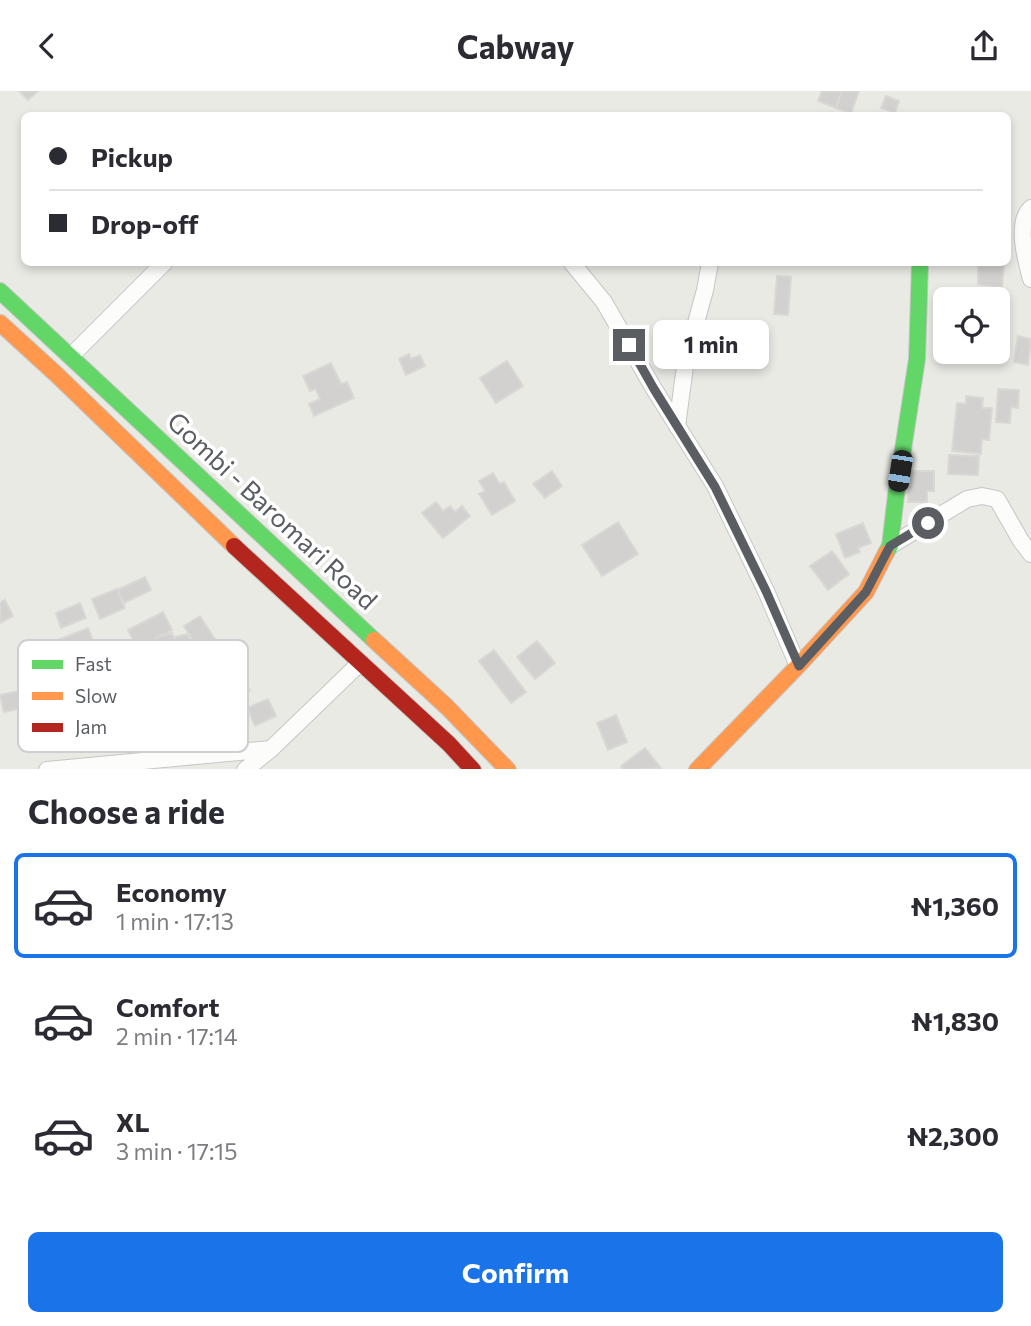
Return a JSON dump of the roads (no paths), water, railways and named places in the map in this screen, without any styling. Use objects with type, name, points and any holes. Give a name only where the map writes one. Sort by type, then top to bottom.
[{"type":"main road","points":[[697,769],[799,666],[866,592],[890,546],[917,359],[920,266]]},
{"type":"main road","name":"Gombi - Baromari Road","points":[[0,291],[447,707],[508,769]]},
{"type":"main road","name":"Gombi - Baromari Road","points":[[0,323],[473,769]]},
{"type":"street","points":[[1031,208],[1015,227],[1031,279]]},
{"type":"street","points":[[71,356],[161,266]]},
{"type":"street","points":[[574,266],[604,302],[715,487],[799,666]]},
{"type":"street","points":[[677,426],[686,359],[709,266]]},
{"type":"street","points":[[890,546],[967,499],[982,495],[997,499],[1031,554]]},
{"type":"street","points":[[245,769],[271,749],[360,663]]},
{"type":"street","points":[[248,751],[271,749]]},
{"type":"street","points":[[47,769],[237,752]]}]
